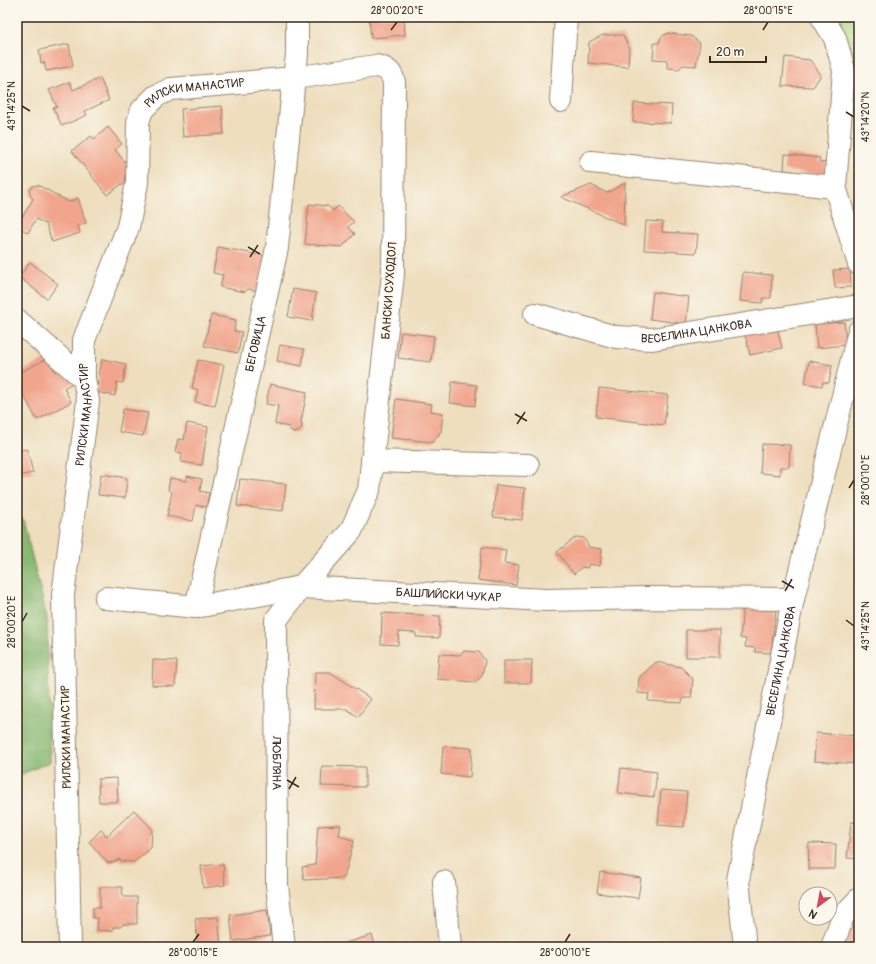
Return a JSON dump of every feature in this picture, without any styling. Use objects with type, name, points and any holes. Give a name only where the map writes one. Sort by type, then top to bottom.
[{"type":"street","points":[[294,78],[297,55],[297,17]]},
{"type":"street","points":[[561,101],[566,17]]},
{"type":"street","points":[[822,17],[835,38],[844,70],[835,187],[859,264]]},
{"type":"street","name":"БАНСКИ СУХОДОЛ","points":[[294,78],[376,66],[384,67],[392,74],[394,83],[393,274],[369,490],[351,531],[301,587]]},
{"type":"street","name":"РИЛСКИ МАНАСТИР","points":[[70,947],[63,595],[88,401],[84,379],[84,340],[128,227],[137,183],[138,122],[142,110],[156,96],[171,89],[294,78]]},
{"type":"street","name":"БЕГОВИЦА","points":[[196,607],[277,248],[294,78]]},
{"type":"street","points":[[591,162],[835,187]]},
{"type":"street","name":"ВЕСЕЛИНА ЦАНКОВА","points":[[535,314],[616,337],[652,338],[859,306]]},
{"type":"street","points":[[17,320],[84,379]]},
{"type":"street","name":"ВЕСЕЛИНА ЦАНКОВА","points":[[745,947],[738,880],[793,599],[859,331]]},
{"type":"street","points":[[372,461],[528,465]]},
{"type":"street","name":"БАШЛИЙСКИ ЧУКАР","points":[[106,598],[196,607],[301,587],[546,600],[647,598],[793,599]]},
{"type":"street","name":"ЛЮБЛЯНА","points":[[284,947],[277,885],[276,620],[301,587]]},
{"type":"street","points":[[444,882],[450,947]]},
{"type":"street","points":[[832,947],[843,916],[859,898]]},
{"type":"green space","points":[[829,17],[859,17],[859,80],[855,67]]},
{"type":"green space","points":[[17,518],[23,519],[47,618],[50,762],[17,776]]},
{"type":"building","points":[[369,17],[404,17],[405,35],[371,38]]},
{"type":"building","points":[[668,33],[691,36],[700,43],[696,66],[683,65],[679,69],[667,68],[667,60],[653,59],[654,43],[659,43],[661,37]]},
{"type":"building","points":[[603,35],[623,35],[629,48],[628,67],[588,63],[589,42]]},
{"type":"building","points":[[69,44],[73,66],[46,71],[44,62],[41,63],[39,50]]},
{"type":"building","points":[[785,57],[810,60],[821,75],[813,87],[782,86]]},
{"type":"building","points":[[100,78],[109,100],[85,111],[87,115],[62,126],[53,108],[57,107],[49,90],[70,82],[73,90]]},
{"type":"building","points":[[634,103],[672,105],[671,123],[633,122]]},
{"type":"building","points":[[222,106],[224,134],[183,137],[181,109]]},
{"type":"building","points":[[108,127],[122,144],[115,150],[124,161],[131,162],[128,184],[122,184],[107,195],[72,151],[91,136],[94,139]]},
{"type":"building","points":[[785,154],[820,158],[819,162],[828,163],[826,179],[813,174],[784,170]]},
{"type":"building","points":[[625,183],[624,225],[561,197],[591,185],[607,193]]},
{"type":"building","points":[[38,185],[69,202],[78,198],[86,223],[78,226],[80,233],[52,242],[46,224],[36,219],[28,233],[17,226],[33,199],[30,195],[30,190],[33,186]]},
{"type":"building","points":[[309,204],[328,206],[333,211],[338,206],[354,222],[348,227],[355,234],[342,247],[305,244]]},
{"type":"building","points":[[646,221],[663,222],[662,232],[698,234],[696,253],[644,250]]},
{"type":"building","points":[[218,247],[265,256],[258,291],[248,289],[245,292],[220,287],[223,275],[213,273]]},
{"type":"building","points":[[30,262],[58,284],[47,299],[19,277]]},
{"type":"building","points":[[850,269],[851,287],[835,288],[833,270]]},
{"type":"building","points":[[743,272],[772,275],[771,298],[763,298],[762,303],[740,301]]},
{"type":"building","points":[[293,289],[316,293],[312,321],[288,317]]},
{"type":"building","points":[[653,292],[689,297],[686,324],[650,319]]},
{"type":"building","points":[[211,315],[236,320],[234,331],[242,332],[238,353],[204,346]]},
{"type":"building","points":[[844,322],[846,345],[817,348],[815,324]]},
{"type":"building","points":[[777,327],[782,348],[750,355],[745,335]]},
{"type":"building","points":[[401,332],[434,336],[431,362],[398,358]]},
{"type":"building","points":[[280,345],[304,349],[302,366],[277,361]]},
{"type":"building","points":[[48,358],[55,372],[67,365],[76,381],[64,388],[71,402],[37,420],[17,383],[17,374]]},
{"type":"building","points":[[102,359],[126,364],[123,383],[117,382],[115,396],[96,392]]},
{"type":"building","points":[[198,360],[224,365],[215,406],[195,402],[198,390],[192,388]]},
{"type":"building","points":[[809,361],[832,365],[829,383],[823,382],[822,386],[805,383]]},
{"type":"building","points":[[452,382],[477,385],[475,406],[450,403]]},
{"type":"building","points":[[270,384],[307,392],[301,422],[302,427],[298,432],[294,433],[289,427],[275,424],[278,406],[266,404]]},
{"type":"building","points":[[599,388],[668,395],[664,425],[596,417]]},
{"type":"building","points":[[396,399],[432,404],[431,411],[443,413],[441,431],[433,442],[391,438]]},
{"type":"building","points":[[123,409],[148,413],[143,436],[119,432]]},
{"type":"building","points":[[187,423],[208,427],[202,465],[181,462],[182,453],[175,452],[178,439],[184,440]]},
{"type":"building","points":[[762,444],[790,445],[789,467],[780,467],[780,475],[760,473]]},
{"type":"building","points":[[27,449],[33,473],[17,476],[17,451]]},
{"type":"building","points":[[101,474],[127,478],[125,498],[98,495]]},
{"type":"building","points":[[187,476],[202,479],[200,491],[209,493],[206,507],[196,505],[193,521],[167,516],[172,492],[168,490],[170,478],[187,481]]},
{"type":"building","points":[[240,479],[286,484],[283,511],[237,506]]},
{"type":"building","points":[[496,485],[525,488],[522,520],[493,517]]},
{"type":"building","points":[[576,537],[584,538],[589,547],[602,549],[600,566],[588,564],[588,568],[582,567],[574,574],[557,552]]},
{"type":"building","points":[[482,547],[506,550],[504,563],[519,565],[516,585],[478,580]]},
{"type":"building","points":[[743,607],[776,610],[771,653],[755,652],[755,648],[745,647],[746,639],[740,638]]},
{"type":"building","points":[[382,613],[440,616],[439,638],[416,637],[416,633],[399,632],[398,645],[381,644]]},
{"type":"building","points":[[686,630],[720,630],[720,657],[686,657]]},
{"type":"building","points":[[463,651],[479,652],[485,661],[482,676],[475,682],[437,679],[439,654],[460,655]]},
{"type":"building","points":[[153,660],[177,661],[175,687],[152,685]]},
{"type":"building","points":[[504,660],[532,660],[531,683],[504,683]]},
{"type":"building","points":[[656,662],[681,667],[693,679],[691,698],[683,698],[682,703],[648,701],[649,694],[638,693],[639,678]]},
{"type":"building","points":[[315,672],[330,672],[371,699],[358,717],[347,709],[314,709]]},
{"type":"building","points":[[816,733],[859,736],[859,764],[814,761]]},
{"type":"building","points":[[443,746],[472,748],[470,777],[441,774]]},
{"type":"building","points":[[322,766],[365,767],[365,787],[321,786]]},
{"type":"building","points":[[621,768],[657,772],[654,797],[618,793]]},
{"type":"building","points":[[117,778],[118,802],[99,802],[98,779]]},
{"type":"building","points":[[661,790],[687,792],[684,827],[658,825]]},
{"type":"building","points":[[134,810],[152,829],[151,848],[134,862],[121,861],[119,859],[108,863],[89,842],[101,830],[107,836]]},
{"type":"building","points":[[851,822],[859,823],[859,859],[847,858]]},
{"type":"building","points":[[341,825],[339,835],[354,841],[344,878],[304,880],[302,867],[315,865],[318,826]]},
{"type":"building","points":[[809,843],[836,844],[835,869],[808,869]]},
{"type":"building","points":[[223,864],[225,885],[203,888],[201,866]]},
{"type":"building","points":[[600,872],[641,878],[638,898],[597,893]]},
{"type":"building","points":[[100,887],[122,887],[123,897],[137,897],[137,924],[123,924],[121,927],[113,927],[113,931],[97,930],[98,918],[93,918],[93,908],[100,908]]},
{"type":"building","points":[[267,910],[270,936],[233,941],[230,915]]},
{"type":"building","points":[[218,917],[221,947],[198,947],[195,919]]},
{"type":"building","points":[[849,921],[859,924],[859,947],[843,947]]},
{"type":"building","points":[[372,935],[376,947],[347,947],[346,943]]}]
